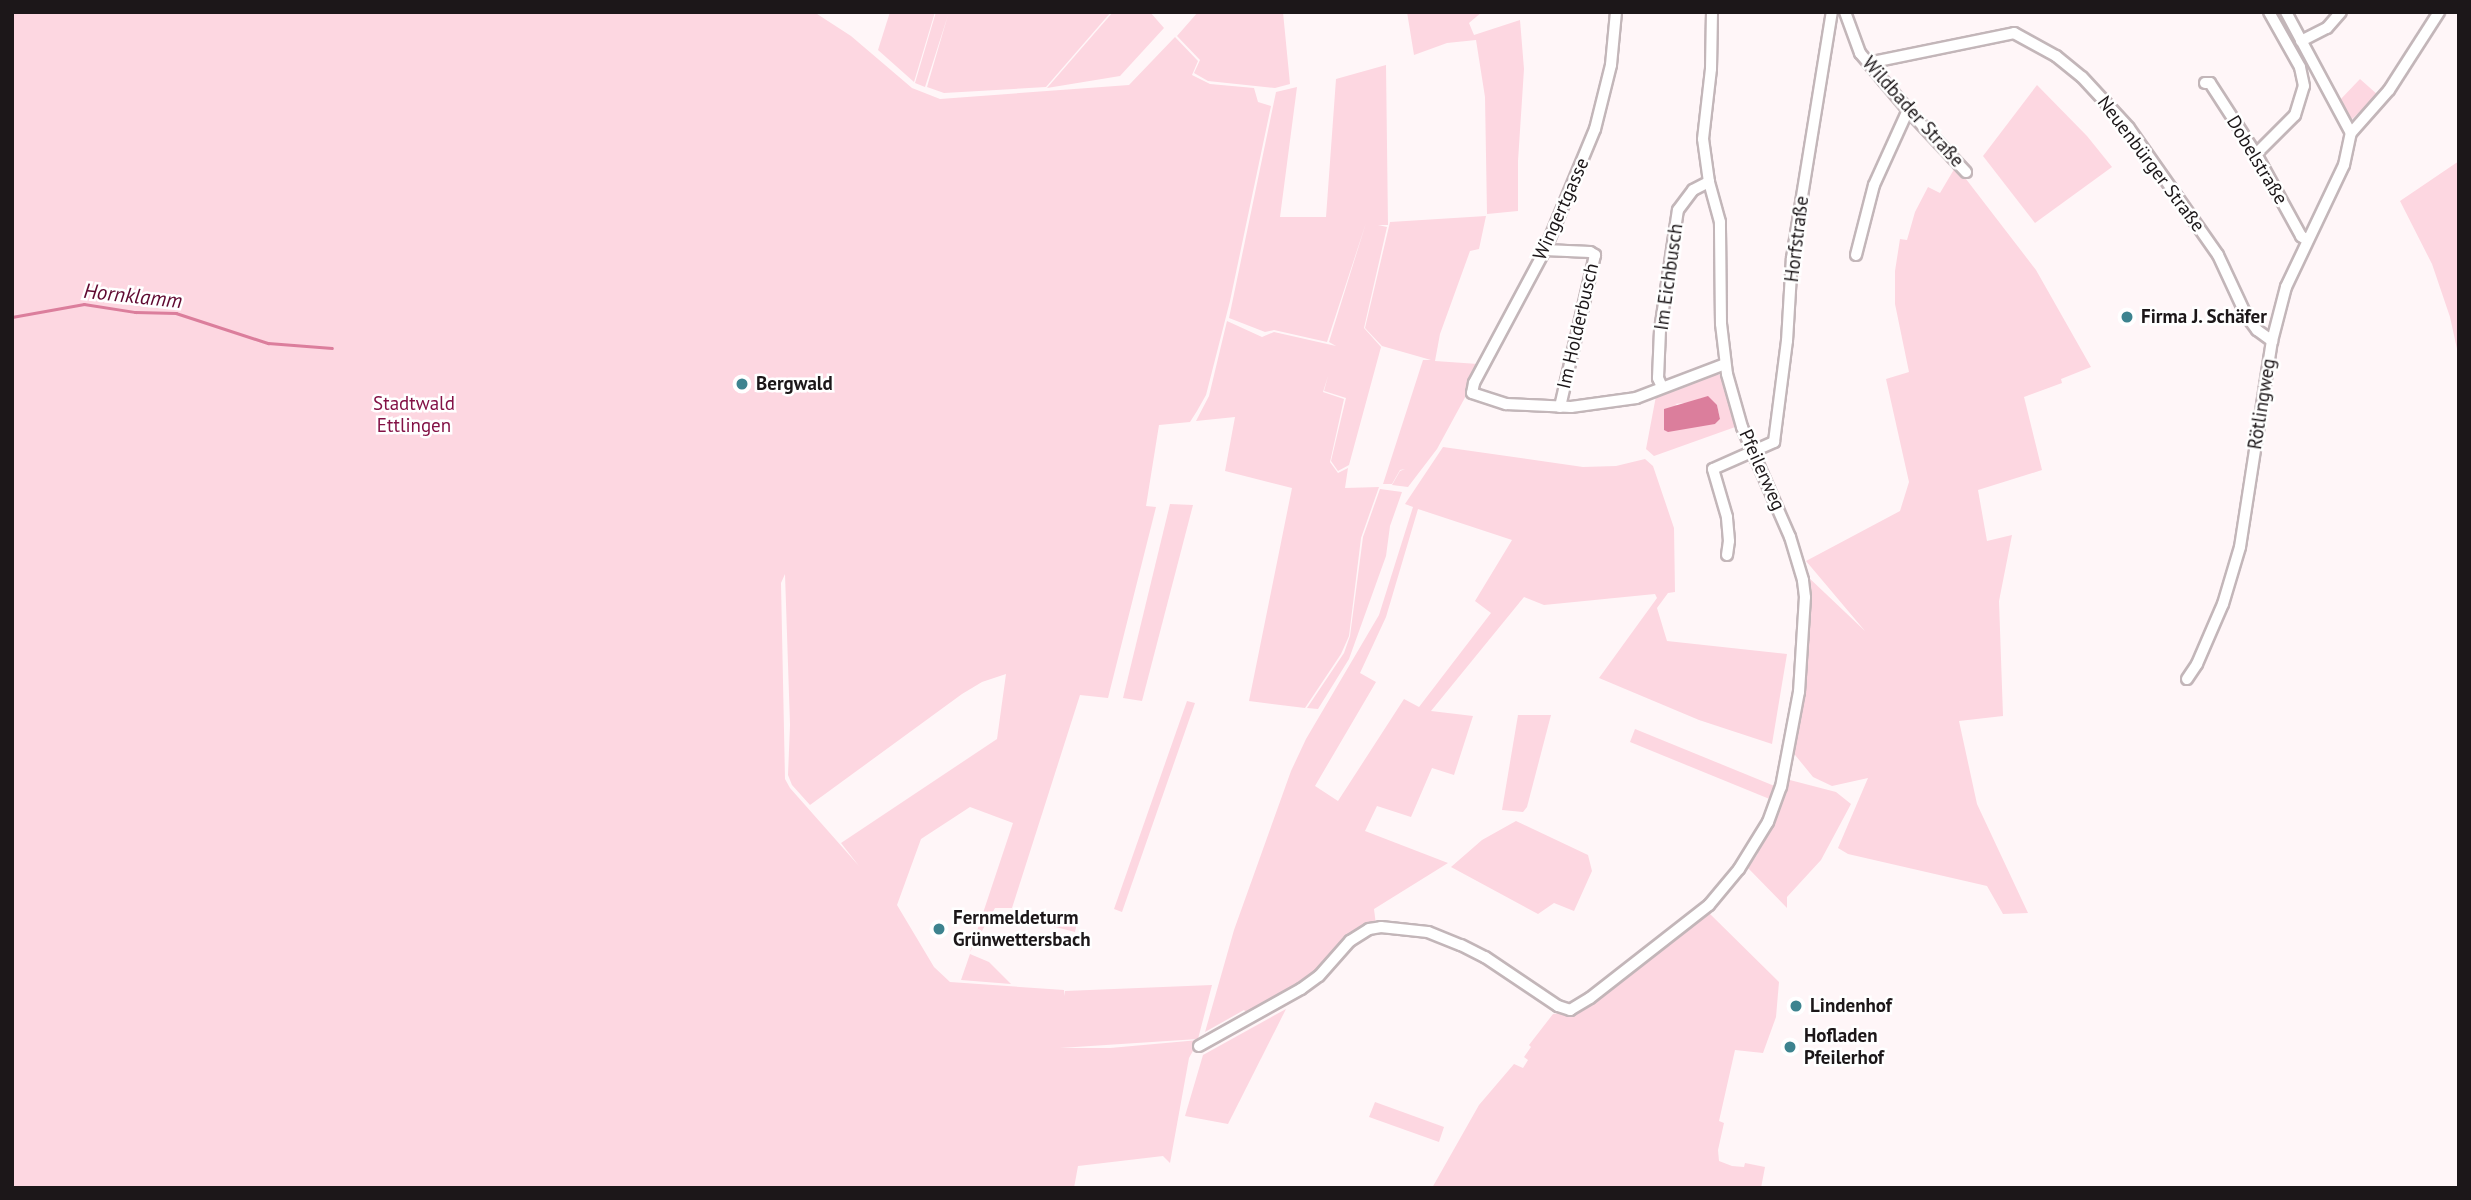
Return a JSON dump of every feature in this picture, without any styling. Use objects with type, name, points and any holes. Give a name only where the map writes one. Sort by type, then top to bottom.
[{"type":"street","name":"Wingertgasse","points":[[1560,407],[1506,404],[1472,393],[1474,383],[1545,250],[1595,129],[1611,65],[1616,12]]},
{"type":"street","name":"Pfeilerweg","points":[[1199,1046],[1301,989],[1324,970],[1350,941],[1369,929],[1404,927],[1443,938],[1485,957],[1558,1006],[1570,1010],[1709,905],[1739,869],[1768,822],[1783,777],[1803,658],[1806,619],[1803,579],[1777,502],[1753,454],[1725,364],[1720,222],[1709,181],[1703,139],[1712,69],[1712,12]]},
{"type":"street","name":"Horfstraße","points":[[1753,454],[1774,442],[1787,341],[1792,258],[1832,12]]},
{"type":"street","name":"Wildbader Straße","points":[[1845,12],[1854,44],[1868,63],[1966,172]]},
{"type":"street","points":[[2256,154],[2295,116],[2304,86],[2300,67],[2269,12]]},
{"type":"street","points":[[2286,12],[2351,133],[2389,90],[2439,12]]},
{"type":"street","points":[[2301,41],[2327,28],[2342,12]]},
{"type":"street","name":"Neuenbürger Straße","points":[[1868,63],[2014,33],[2056,56],[2082,77],[2129,128],[2218,254],[2246,315],[2257,330],[2272,341]]},
{"type":"street","name":"Dobelstraße","points":[[2205,83],[2210,83],[2256,154],[2301,236],[2307,240]]},
{"type":"street","points":[[1856,255],[1874,185],[1908,110]]},
{"type":"street","name":"Rötlingweg","points":[[2186,679],[2197,664],[2223,604],[2240,547],[2272,341],[2286,287],[2344,165],[2351,133]]},
{"type":"street","name":"Im Eichbusch","points":[[1662,387],[1658,378],[1660,330],[1678,210],[1693,190],[1709,181]]},
{"type":"street","name":"Im Holderbusch","points":[[1545,250],[1590,252],[1595,256],[1560,407]]},
{"type":"street","points":[[1560,407],[1636,398],[1725,364]]},
{"type":"street","points":[[1727,555],[1727,517],[1713,469],[1753,454]]},
{"type":"green space","name":"Stadtwald Ettlingen","points":[[12,12],[814,12],[851,36],[912,88],[940,99],[1129,85],[1175,37],[1198,61],[1192,75],[1210,84],[1254,88],[1258,102],[1271,106],[1230,301],[1206,395],[1190,422],[1159,425],[1146,506],[1156,507],[1108,698],[1080,695],[1012,908],[995,908],[970,952],[1013,823],[970,807],[921,839],[897,905],[934,967],[950,982],[1064,990],[1064,996],[1065,991],[1212,985],[1198,1039],[1060,1048],[1110,1048],[1199,1040],[1189,1058],[1170,1163],[1163,1156],[1078,1166],[1074,1188],[12,1188]],"holes":[[[785,574],[790,725],[788,775],[792,785],[810,805],[962,694],[982,682],[1006,674],[997,739],[841,843],[859,866],[785,779],[781,583]]]},
{"type":"green space","points":[[890,12],[935,12],[914,82],[878,50]]},
{"type":"green space","points":[[936,12],[1111,12],[1046,87],[944,93],[927,87],[948,15],[925,87],[915,83]]},
{"type":"green space","points":[[1113,12],[1150,12],[1164,28],[1120,76],[1047,88]]},
{"type":"green space","points":[[1198,12],[1283,12],[1290,84],[1275,88],[1208,81],[1194,73],[1200,60],[1177,36]]},
{"type":"green space","points":[[1407,12],[1482,12],[1469,23],[1474,35],[1520,20],[1524,69],[1518,161],[1518,211],[1487,214],[1485,97],[1476,40],[1447,43],[1414,55]]},
{"type":"green space","points":[[1386,65],[1388,225],[1378,225],[1387,227],[1364,328],[1381,347],[1349,465],[1338,471],[1331,461],[1346,398],[1324,391],[1328,376],[1323,392],[1344,399],[1330,462],[1338,473],[1348,468],[1345,488],[1379,487],[1361,538],[1349,636],[1341,654],[1305,708],[1249,701],[1292,488],[1225,471],[1235,417],[1196,421],[1209,396],[1227,321],[1262,337],[1274,332],[1336,346],[1329,342],[1366,223],[1327,342],[1274,330],[1265,332],[1229,318],[1276,92],[1297,87],[1280,217],[1326,217],[1336,79]]},
{"type":"green space","points":[[2360,79],[2378,95],[2351,120],[2339,101]]},
{"type":"green space","points":[[2037,85],[2087,136],[2112,167],[2035,223],[1983,156]]},
{"type":"green space","points":[[2459,161],[2459,358],[2450,317],[2432,264],[2400,201]]},
{"type":"green space","points":[[1956,166],[2036,270],[2091,367],[2061,379],[2062,383],[2024,397],[2042,470],[1978,490],[1987,541],[2012,535],[1999,601],[2003,716],[1959,721],[1977,804],[2028,913],[2003,914],[1987,886],[1848,854],[1838,848],[1868,778],[1832,786],[1813,777],[1791,750],[1803,700],[1810,620],[1806,575],[1865,631],[1806,561],[1900,511],[1909,482],[1886,379],[1909,372],[1895,304],[1895,271],[1900,239],[1907,240],[1915,212],[1928,187],[1940,193]]},
{"type":"green space","points":[[1486,216],[1479,249],[1470,251],[1440,334],[1435,361],[1478,364],[1468,385],[1468,392],[1437,449],[1408,487],[1392,485],[1400,471],[1405,469],[1400,470],[1392,484],[1383,484],[1423,360],[1431,360],[1382,346],[1365,328],[1390,222]]},
{"type":"green space","points":[[1713,374],[1722,375],[1738,426],[1654,456],[1646,449],[1656,396]],"holes":[[[1701,398],[1717,405],[1720,419],[1715,424],[1675,404],[1694,402]]]},
{"type":"green space","points":[[1443,447],[1583,467],[1616,466],[1645,459],[1653,466],[1674,528],[1675,592],[1668,593],[1657,608],[1667,641],[1787,654],[1772,744],[1699,720],[1599,678],[1657,598],[1655,594],[1544,605],[1524,597],[1431,711],[1473,716],[1454,775],[1432,768],[1411,817],[1377,806],[1365,831],[1448,863],[1374,909],[1376,925],[1294,989],[1248,1014],[1244,1010],[1205,1032],[1234,930],[1291,771],[1306,739],[1379,615],[1413,507],[1405,504]],"holes":[[[1418,509],[1512,540],[1475,601],[1491,613],[1419,707],[1404,699],[1338,801],[1315,786],[1376,682],[1360,673],[1386,617]]]},
{"type":"green space","points":[[1380,489],[1402,492],[1390,526],[1386,556],[1349,659],[1318,709],[1307,708],[1344,653],[1350,636],[1363,537]]},
{"type":"green space","points":[[1170,504],[1193,505],[1142,701],[1123,698]]},
{"type":"green space","points":[[1187,701],[1195,703],[1122,912],[1114,909]]},
{"type":"green space","points":[[1518,715],[1551,715],[1527,807],[1523,812],[1502,810]]},
{"type":"green space","points":[[1635,729],[1777,787],[1772,800],[1630,742]]},
{"type":"green space","points":[[1786,779],[1836,792],[1851,804],[1821,860],[1787,897],[1787,908],[1748,868],[1757,855]]},
{"type":"green space","points":[[1516,821],[1588,855],[1592,871],[1574,911],[1554,903],[1538,914],[1451,867],[1482,840]]},
{"type":"green space","points":[[1707,911],[1779,982],[1776,1017],[1763,1053],[1735,1050],[1719,1121],[1724,1123],[1718,1150],[1719,1161],[1732,1166],[1744,1167],[1745,1163],[1765,1167],[1761,1188],[1432,1188],[1479,1105],[1514,1064],[1523,1068],[1528,1060],[1524,1057],[1531,1047],[1529,1045],[1553,1014],[1578,1011]]},
{"type":"green space","points":[[1029,914],[1078,918],[1075,932],[1028,920]]},
{"type":"green space","points":[[970,954],[989,962],[1011,984],[961,980]]},
{"type":"green space","points":[[1286,1009],[1228,1124],[1185,1116],[1203,1055]]},
{"type":"green space","points":[[1375,1102],[1444,1127],[1439,1142],[1369,1117]]},
{"type":"shaded area","points":[[1708,396],[1717,405],[1720,419],[1715,424],[1668,432],[1664,430],[1664,409]]},
{"type":"waterway","name":"Hornklamm","points":[[12,317],[84,304],[135,312],[176,313],[268,343],[332,348]]},
{"type":"place","name":"Firma J. Schäfer","points":[[2127,317]]},
{"type":"place","name":"Bergwald","points":[[742,384]]},
{"type":"place","name":"Fernmeldeturm Grünwettersbach","points":[[939,929]]},
{"type":"place","name":"Lindenhof","points":[[1796,1006]]},
{"type":"place","name":"Hofladen Pfeilerhof","points":[[1790,1047]]}]
